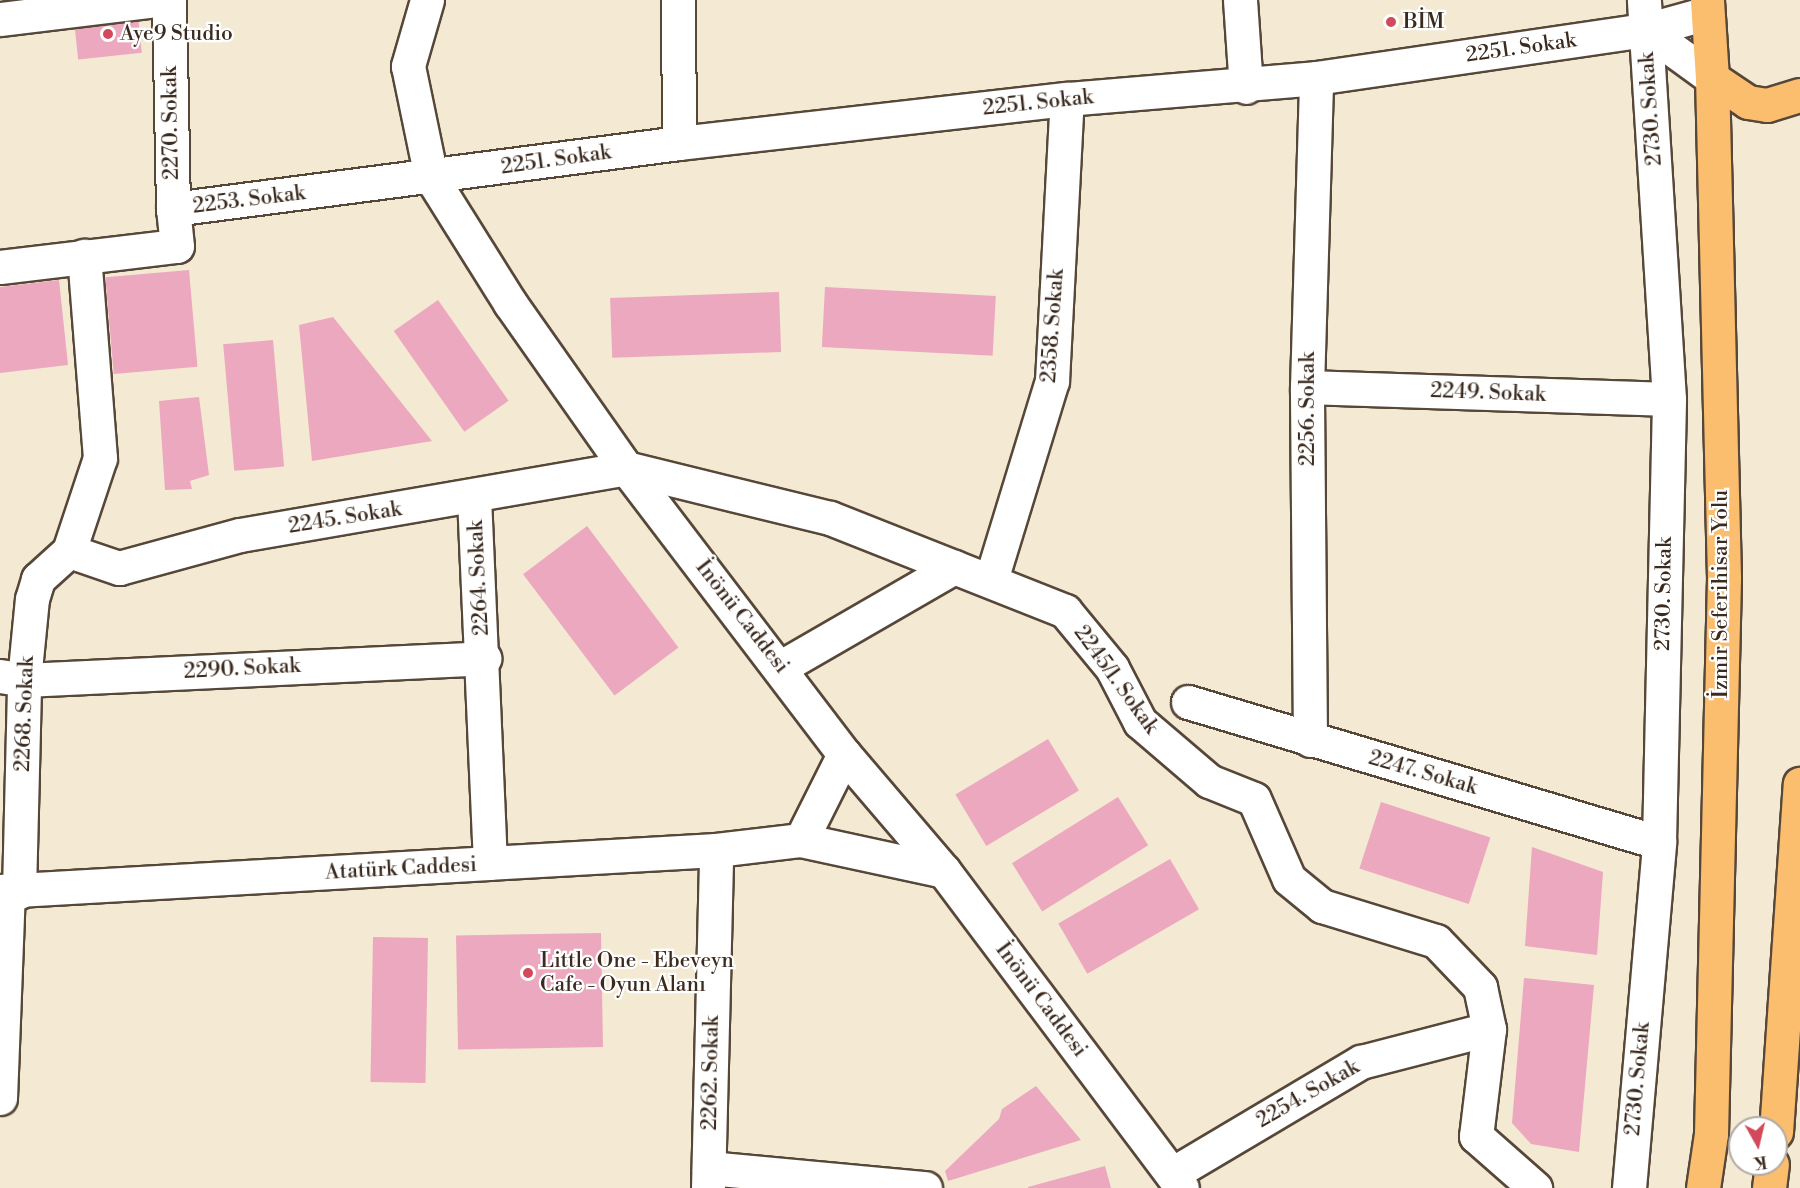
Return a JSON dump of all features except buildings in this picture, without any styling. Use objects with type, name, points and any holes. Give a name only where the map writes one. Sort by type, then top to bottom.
[{"type":"main road","name":"İzmir Seferihisar Yolu","points":[[1703,1188],[1711,1134],[1724,578],[1712,78],[1715,4]]},
{"type":"main road","points":[[1712,78],[1748,102],[1767,105],[1800,95]]},
{"type":"main road","points":[[1777,1116],[1800,784]]},
{"type":"street","points":[[0,19],[156,0]]},
{"type":"street","name":"2270. Sokak","points":[[169,0],[173,209]]},
{"type":"street","name":"İnönü Caddesi","points":[[427,0],[408,66],[431,177],[510,303],[626,468],[781,667],[844,754],[944,871],[1177,1181]]},
{"type":"street","points":[[678,0],[679,143]]},
{"type":"street","points":[[1240,0],[1246,87]]},
{"type":"street","name":"2251. Sokak","points":[[431,177],[679,143],[1067,99],[1246,87],[1316,78],[1645,15],[1715,4]]},
{"type":"street","points":[[1645,15],[1712,78]]},
{"type":"street","name":"2730. Sokak","points":[[1629,1188],[1659,842],[1669,399],[1645,15]]},
{"type":"street","name":"2256. Sokak","points":[[1310,740],[1307,387],[1316,78]]},
{"type":"street","name":"2358. Sokak","points":[[991,580],[1052,381],[1067,99]]},
{"type":"street","name":"2253. Sokak","points":[[0,267],[177,246],[173,209],[431,177]]},
{"type":"street","points":[[69,551],[100,458],[84,256]]},
{"type":"street","name":"2249. Sokak","points":[[1307,387],[1669,399]]},
{"type":"street","name":"2245/1. Sokak","points":[[626,468],[830,518],[1065,611],[1112,668],[1140,722],[1209,781],[1254,799],[1289,879],[1322,906],[1436,941],[1480,987],[1489,1029],[1476,1136],[1534,1188]]},
{"type":"street","name":"2245. Sokak","points":[[69,551],[119,568],[240,535],[474,497],[626,468]]},
{"type":"street","name":"2264. Sokak","points":[[474,497],[484,658],[490,863]]},
{"type":"street","name":"2268. Sokak","points":[[0,1098],[9,891],[12,678],[38,579],[69,551]]},
{"type":"street","points":[[781,667],[954,567]]},
{"type":"street","name":"2290. Sokak","points":[[12,678],[484,658]]},
{"type":"street","name":"2247. Sokak","points":[[1188,702],[1659,842]]},
{"type":"street","points":[[801,840],[844,754]]},
{"type":"street","name":"Atatürk Caddesi","points":[[9,891],[716,849],[801,840],[944,871]]},
{"type":"street","name":"2262. Sokak","points":[[708,1178],[716,849]]},
{"type":"street","name":"2254. Sokak","points":[[1177,1181],[1361,1062],[1489,1029]]},
{"type":"street","points":[[708,1178],[925,1188]]},
{"type":"place","name":"BİM","points":[[1391,22]]},
{"type":"place","name":"Aye9 Studio","points":[[108,34]]},
{"type":"place","name":"Little One - Ebeveyn Cafe - Oyun Alanı","points":[[528,973]]}]
